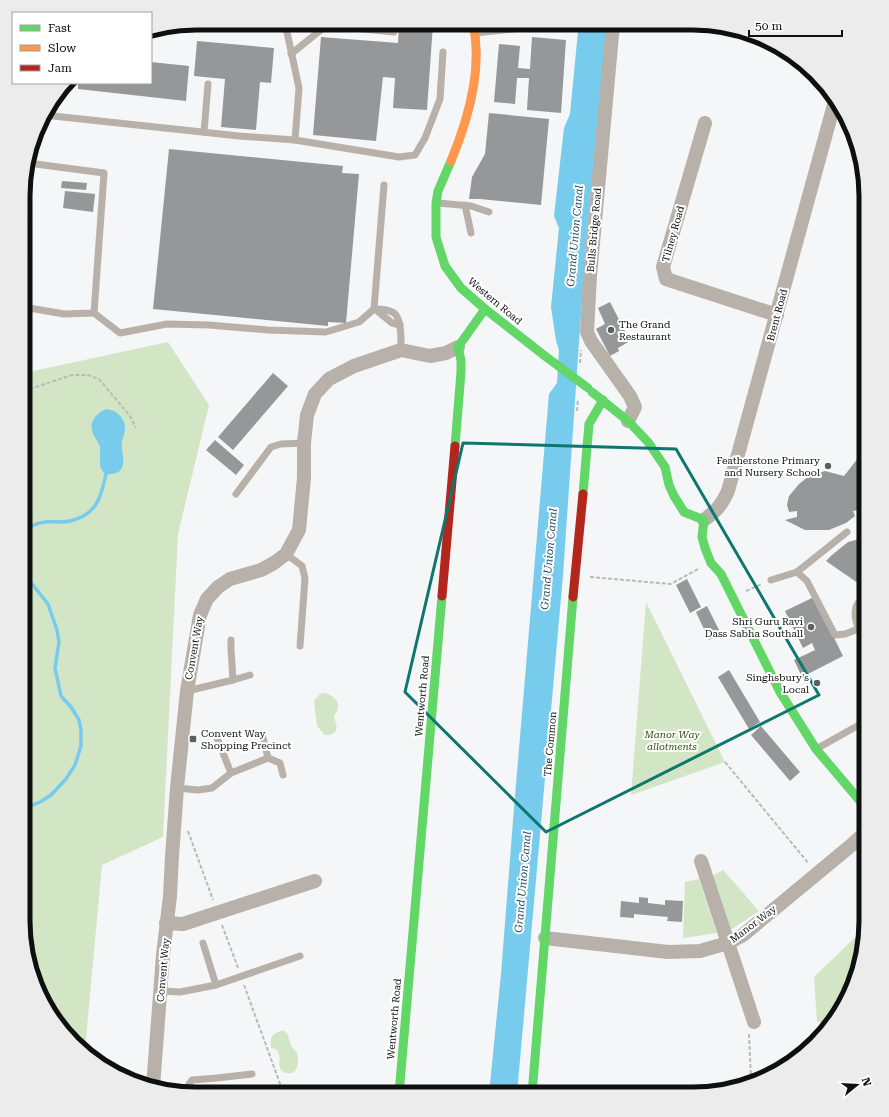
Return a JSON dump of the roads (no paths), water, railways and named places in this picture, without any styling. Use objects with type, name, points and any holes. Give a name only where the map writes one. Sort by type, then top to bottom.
[{"type":"street","name":"Western Road","points":[[474,30],[476,63],[472,94],[458,142],[438,191],[436,203],[436,237],[445,266],[461,288],[485,309],[588,388],[628,421],[648,442],[665,467],[676,478]]},
{"type":"street","name":"Bulls Bridge Road","points":[[612,30],[590,276],[587,332],[591,341],[630,396],[634,407],[628,421]]},
{"type":"street","name":"Brent Road","points":[[708,525],[723,502],[728,491],[833,107]]},
{"type":"street","name":"Tilney Road","points":[[705,123],[663,268],[666,280],[777,315]]},
{"type":"street","points":[[401,350],[430,356],[446,353],[458,347],[485,309]]},
{"type":"street","name":"Wentworth Road","points":[[400,1087],[461,372],[461,360],[458,347]]},
{"type":"street","name":"Convent Way","points":[[153,1081],[166,924],[170,896],[177,788],[187,691],[200,615],[207,598],[218,587],[230,579],[261,570],[286,554],[298,530],[304,478],[304,443],[307,414],[315,394],[329,379],[354,366],[401,350]]},
{"type":"street","name":"The Common","points":[[533,1087],[589,424],[603,400]]},
{"type":"street","name":"Western Road","points":[[665,467],[669,485],[684,512],[708,525]]},
{"type":"street","points":[[696,508],[708,525],[702,537],[711,563],[721,574],[780,692],[816,749],[859,800]]},
{"type":"street","points":[[721,574],[722,558]]},
{"type":"street","name":"Manor Way","points":[[545,938],[668,952],[700,951],[728,943],[743,935],[859,838]]},
{"type":"street","points":[[701,861],[754,1022]]},
{"type":"street","points":[[166,924],[183,924],[218,914],[315,881]]},
{"type":"lane","points":[[286,30],[299,88],[295,140]]},
{"type":"lane","points":[[291,54],[321,30]]},
{"type":"lane","points":[[374,30],[394,32]]},
{"type":"lane","points":[[51,116],[239,136],[295,140],[398,157],[415,154],[426,138],[440,99],[443,52]]},
{"type":"lane","points":[[204,132],[208,84]]},
{"type":"lane","points":[[33,164],[104,173],[94,313]]},
{"type":"lane","points":[[30,308],[64,314],[94,313],[120,333],[167,324],[326,332],[360,322],[374,309],[384,185]]},
{"type":"lane","points":[[436,203],[471,206],[489,212]]},
{"type":"lane","points":[[465,205],[471,233]]},
{"type":"lane","points":[[374,309],[392,322],[400,325],[401,350]]},
{"type":"lane","points":[[236,494],[271,447],[281,444],[304,443]]},
{"type":"lane","points":[[771,580],[797,572],[847,532]]},
{"type":"lane","points":[[286,554],[302,566],[305,578],[300,646]]},
{"type":"lane","points":[[797,572],[807,581],[835,634],[845,634],[858,629],[855,612],[859,602]]},
{"type":"lane","points":[[231,640],[233,680]]},
{"type":"lane","points":[[187,691],[250,675]]},
{"type":"lane","points":[[816,749],[859,725]]},
{"type":"lane","points":[[262,734],[268,758]]},
{"type":"lane","points":[[217,738],[231,773]]},
{"type":"lane","points":[[177,788],[198,790],[212,788],[231,773],[268,758],[280,763],[283,775]]},
{"type":"lane","points":[[203,944],[216,985]]},
{"type":"lane","points":[[161,991],[180,992],[216,985],[300,956]]},
{"type":"lane","points":[[189,1087],[192,1080],[252,1074]]},
{"type":"water","name":"Grand Union Canal","points":[[574,30],[606,30],[585,255],[563,575],[518,1087],[490,1087],[501,974],[549,394],[557,383],[559,350],[556,341],[551,307],[559,228],[554,216],[564,128],[570,114],[578,31]]},
{"type":"water","points":[[106,409],[119,415],[125,425],[125,432],[122,441],[123,466],[117,473],[111,474],[106,474],[101,469],[100,447],[92,431],[93,420],[98,414]]},
{"type":"waterway","points":[[30,528],[39,523],[67,522],[79,518],[92,510],[100,497],[106,474]]},
{"type":"waterway","points":[[30,582],[48,604],[57,630],[59,642],[55,668],[61,696],[71,707],[79,720],[81,730],[81,746],[75,765],[66,779],[51,795],[30,806]]},
{"type":"place","name":"The Grand Restaurant","points":[[611,330]]},
{"type":"place","name":"Featherstone Primary and Nursery School","points":[[828,466]]},
{"type":"place","name":"Shri Guru Ravi Dass Sabha Southall","points":[[811,627]]},
{"type":"place","name":"Singhsbury's Local","points":[[817,683]]},
{"type":"place","name":"Convent Way Shopping Precinct","points":[[193,739]]},
{"type":"park label","name":"Manor Way allotments","points":[[672,740]]}]
